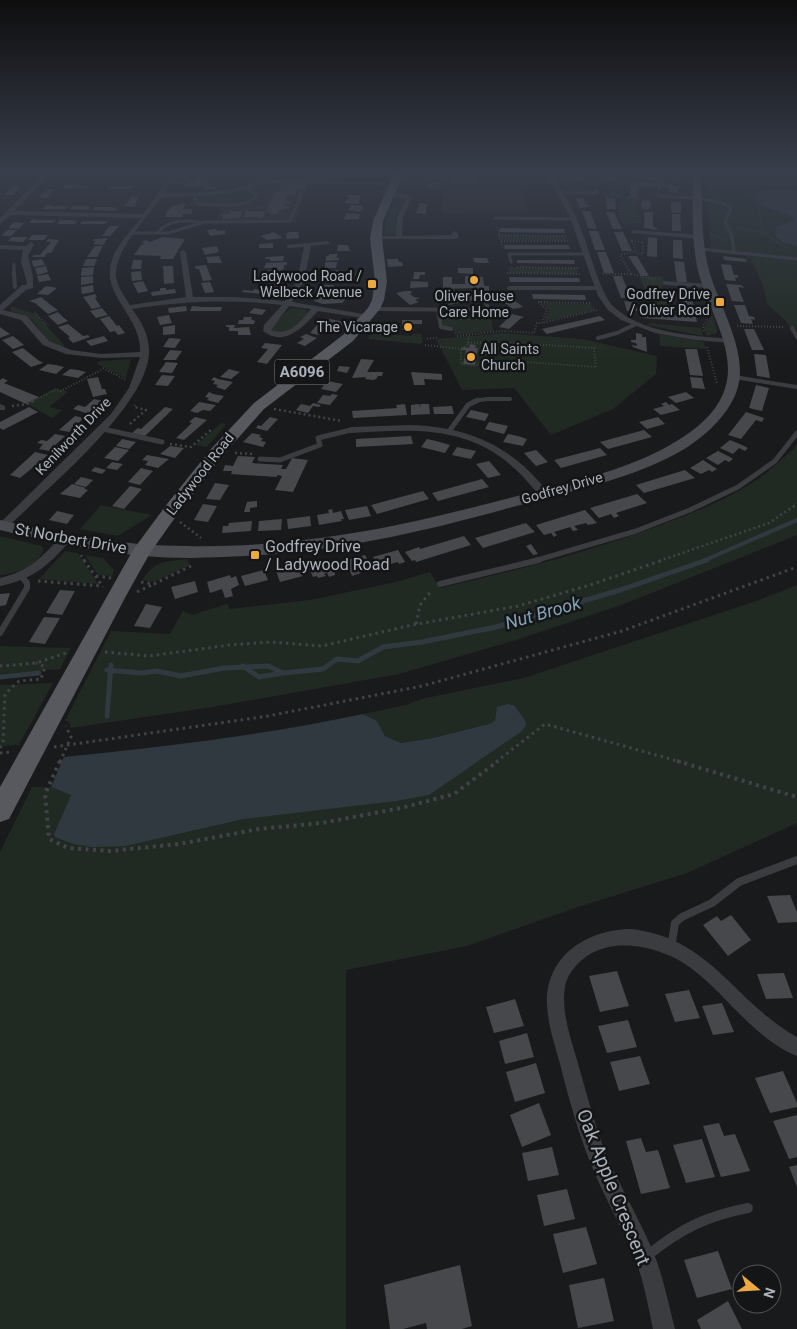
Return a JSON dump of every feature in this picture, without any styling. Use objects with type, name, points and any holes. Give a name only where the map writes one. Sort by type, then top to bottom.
[{"type":"main road","points":[[371,313],[378,300],[381,281],[377,233]]},
{"type":"main road","name":"Ladywood Road","points":[[0,811],[15,782],[50,734],[142,550],[217,452],[259,406],[343,343],[371,313]]},
{"type":"street","name":"Kenilworth Drive","points":[[1,525],[103,429],[125,402],[137,382],[145,354],[145,339],[141,327],[115,288],[113,271],[116,258],[133,233]]},
{"type":"street","points":[[399,233],[399,238]]},
{"type":"street","points":[[376,238],[456,237],[455,233]]},
{"type":"street","points":[[579,233],[593,274],[608,307],[636,324],[666,333],[728,341]]},
{"type":"street","points":[[635,233],[637,241]]},
{"type":"street","name":"Godfrey Drive","points":[[142,550],[193,552],[246,550],[323,543],[427,524],[544,494],[640,464],[679,446],[708,424],[716,414],[732,387],[734,377],[734,363],[728,341],[708,286],[699,233]]},
{"type":"street","points":[[288,246],[327,243]]},
{"type":"street","points":[[308,244],[303,277],[287,304],[267,328],[267,331],[282,336],[293,333],[316,308]]},
{"type":"street","points":[[0,248],[29,246],[24,252],[24,261],[30,288]]},
{"type":"street","points":[[183,252],[182,261],[190,298]]},
{"type":"street","points":[[15,287],[30,288]]},
{"type":"street","points":[[0,310],[30,288]]},
{"type":"street","points":[[129,307],[190,298],[231,298],[371,313],[488,310]]},
{"type":"street","points":[[0,310],[28,321],[41,339],[69,352],[101,356],[145,354]]},
{"type":"street","points":[[351,430],[400,427],[450,430],[481,440],[509,459],[544,494]]},
{"type":"street","name":"St Norbert Drive","points":[[1,525],[65,539],[142,550]]},
{"type":"street","points":[[0,582],[24,580],[41,566],[65,539]]},
{"type":"street","name":"Oak Apple Crescent","points":[[664,1329],[644,1258],[589,1133],[560,1029],[556,996],[562,973],[575,955],[592,944],[612,939],[645,939],[671,948],[692,959],[710,972],[759,1023],[770,1032],[797,1047]]},
{"type":"lane","points":[[731,233],[734,252]]},
{"type":"lane","points":[[701,249],[797,259]]},
{"type":"lane","points":[[511,262],[509,254],[586,254]]},
{"type":"lane","points":[[14,264],[15,287]]},
{"type":"lane","points":[[665,283],[708,286]]},
{"type":"lane","points":[[509,288],[599,288]]},
{"type":"lane","points":[[525,288],[527,295]]},
{"type":"lane","points":[[485,297],[488,310]]},
{"type":"lane","points":[[438,310],[441,327],[452,329]]},
{"type":"lane","points":[[598,338],[617,333],[636,324]]},
{"type":"lane","points":[[792,328],[797,337]]},
{"type":"lane","points":[[734,377],[797,387]]},
{"type":"lane","points":[[450,430],[464,406],[470,402],[485,398],[510,399]]},
{"type":"lane","points":[[103,429],[162,442]]},
{"type":"lane","points":[[260,460],[280,460],[320,445],[318,438],[351,430]]},
{"type":"lane","points":[[440,584],[572,551],[611,539],[686,511],[726,493],[747,481],[786,449],[797,433]]},
{"type":"lane","points":[[0,633],[25,592],[24,580]]},
{"type":"lane","points":[[671,948],[676,923],[682,917],[712,903],[739,882],[797,860]]},
{"type":"lane","points":[[644,1258],[675,1234],[693,1223],[717,1214],[748,1208]]},
{"type":"path","points":[[699,233],[732,244]]},
{"type":"path","points":[[764,233],[773,241],[792,249]]},
{"type":"path","points":[[509,254],[504,252],[499,235],[568,236]]},
{"type":"path","points":[[501,241],[570,241]]},
{"type":"path","points":[[632,241],[643,242],[643,254],[636,251],[632,241]]},
{"type":"path","points":[[631,274],[620,255],[636,251]]},
{"type":"path","points":[[509,288],[506,262],[511,262]]},
{"type":"path","points":[[507,267],[578,268]]},
{"type":"path","points":[[507,273],[580,274]]},
{"type":"path","points":[[593,274],[631,274],[665,283]]},
{"type":"path","points":[[542,323],[547,310],[539,302],[590,303]]},
{"type":"path","points":[[453,336],[503,331],[534,333],[537,323],[597,310]]},
{"type":"path","points":[[722,325],[792,328]]},
{"type":"path","points":[[425,345],[462,349],[467,346],[469,336]]},
{"type":"path","points":[[427,340],[444,337]]},
{"type":"path","points":[[462,349],[461,364],[476,366],[483,359],[596,367],[594,348],[468,342]]},
{"type":"path","points":[[101,356],[96,365],[125,380],[137,382]]},
{"type":"path","points":[[710,359],[715,359]]},
{"type":"path","points":[[1,407],[28,404],[54,390],[61,391],[103,369]]},
{"type":"path","points":[[121,433],[146,410],[134,407],[136,404],[125,402]]},
{"type":"path","points":[[276,410],[344,421]]},
{"type":"path","points":[[162,442],[191,447],[212,429]]},
{"type":"path","points":[[217,452],[258,455],[260,460]]},
{"type":"path","points":[[96,651],[149,656],[230,645],[270,642],[322,646],[416,624],[518,606],[590,585],[769,523],[797,504]]},
{"type":"path","points":[[80,552],[107,592]]},
{"type":"path","points":[[797,567],[622,631],[422,686],[268,716],[68,745],[50,734],[66,724],[71,737],[68,745],[45,794],[49,840],[68,848],[110,851],[179,844],[259,829],[322,823],[401,808],[454,794],[545,724],[639,749],[797,797]]},
{"type":"path","points":[[24,580],[102,586]]},
{"type":"path","points":[[129,595],[154,584]]},
{"type":"path","points":[[416,624],[417,608],[424,597],[440,584]]},
{"type":"path","points":[[0,666],[36,664],[69,653]]},
{"type":"path","points":[[0,748],[3,742],[5,694],[19,681],[41,679],[45,668],[36,664]]},
{"type":"path","points":[[0,754],[19,751]]},
{"type":"shaded area","points":[[384,233],[396,233],[396,234],[384,235]]},
{"type":"shaded area","points":[[710,233],[797,233],[797,330],[791,329],[785,320],[767,304],[764,288],[751,259],[748,259],[747,256],[711,253]]},
{"type":"shaded area","points":[[775,233],[797,233],[797,246],[782,242],[775,235]]},
{"type":"shaded area","points":[[501,236],[566,236],[567,241],[502,240]]},
{"type":"shaded area","points":[[508,267],[577,268],[578,274],[509,273]]},
{"type":"shaded area","points":[[662,276],[666,284],[661,286],[670,309],[652,307],[640,277]]},
{"type":"shaded area","points":[[700,287],[703,289],[717,330],[717,333],[707,336],[704,328],[710,318]]},
{"type":"shaded area","points":[[542,303],[590,304],[596,310],[544,321],[549,310]]},
{"type":"shaded area","points":[[11,306],[37,315],[65,346],[62,347],[48,340],[31,319],[11,311]]},
{"type":"shaded area","points":[[292,308],[304,309],[308,313],[290,331],[273,332],[271,328]]},
{"type":"shaded area","points":[[441,314],[491,316],[493,331],[454,335],[454,328],[443,326]]},
{"type":"shaded area","points":[[649,323],[701,328],[703,336],[647,325]]},
{"type":"shaded area","points":[[371,333],[412,336],[413,334],[421,334],[423,342],[420,344],[368,339]]},
{"type":"shaded area","points":[[503,333],[583,339],[657,356],[656,374],[613,409],[551,435],[514,388],[462,390],[436,339]]},
{"type":"shaded area","points":[[659,334],[704,342],[706,349],[660,346]]},
{"type":"shaded area","points":[[131,359],[126,378],[97,364],[99,361]]},
{"type":"shaded area","points":[[56,388],[68,392],[49,407],[62,410],[52,418],[27,404]]},
{"type":"shaded area","points":[[221,423],[226,424],[207,447],[196,445]]},
{"type":"shaded area","points":[[797,444],[797,535],[624,604],[516,640],[399,674],[213,707],[71,728],[69,722],[65,721],[111,631],[170,634],[183,611],[192,615],[227,604],[230,609],[310,600],[396,582],[430,572],[440,588],[554,560],[666,523],[727,497],[769,471]]},
{"type":"shaded area","points":[[101,505],[152,515],[118,536],[80,529]]},
{"type":"shaded area","points":[[0,536],[41,546],[44,549],[37,560],[26,568],[0,575]]},
{"type":"shaded area","points":[[65,551],[78,553],[98,584],[39,579]]},
{"type":"shaded area","points":[[85,555],[103,558],[114,570],[112,576],[98,575]]},
{"type":"shaded area","points":[[187,559],[190,565],[154,582],[142,580],[147,573],[161,563]]},
{"type":"shaded area","points":[[797,585],[797,823],[687,873],[575,908],[467,946],[346,970],[346,1329],[0,1329],[0,852],[32,787],[51,787],[71,795],[54,834],[55,837],[126,846],[244,819],[525,720],[514,705],[508,704],[496,714],[496,721],[489,724],[433,738],[401,743],[385,736],[377,721],[363,714],[406,705],[421,699],[524,678],[756,601]]},
{"type":"shaded area","points":[[0,646],[71,648],[60,669],[0,674]]},
{"type":"shaded area","points":[[53,683],[19,745],[0,746],[0,685]]},
{"type":"shaded area","points":[[508,704],[514,705],[525,720],[526,725],[522,731],[429,795],[396,801],[244,819],[126,846],[92,847],[74,844],[55,837],[54,834],[71,795],[51,787],[64,757],[214,740],[363,714],[377,721],[385,736],[401,743],[433,738],[489,724],[495,721],[497,707]]},
{"type":"building","points":[[4,233],[14,233],[11,236],[1,236]]},
{"type":"building","points":[[104,233],[113,233],[110,236],[102,236]]},
{"type":"building","points":[[209,233],[226,234],[210,236]]},
{"type":"building","points":[[276,233],[283,238],[267,240],[261,236]]},
{"type":"building","points":[[298,233],[299,238],[287,239],[286,234]]},
{"type":"building","points":[[590,233],[599,233],[605,250],[595,250]]},
{"type":"building","points":[[614,233],[623,233],[632,251],[622,251]]},
{"type":"building","points":[[32,235],[48,235],[44,240],[28,240]]},
{"type":"building","points":[[12,237],[28,237],[23,242],[8,241]]},
{"type":"building","points":[[163,237],[185,239],[173,259],[160,259],[161,256],[134,255],[141,245],[145,244],[141,242],[146,240],[150,242]]},
{"type":"building","points":[[648,237],[657,238],[657,257],[647,256]]},
{"type":"building","points":[[108,238],[103,245],[93,244],[96,241],[92,241],[94,239]]},
{"type":"building","points":[[48,239],[59,240],[51,253],[47,253],[44,257],[32,257],[40,255],[51,242],[46,242]]},
{"type":"building","points":[[673,240],[682,240],[683,259],[673,258]]},
{"type":"building","points":[[273,243],[273,248],[259,248],[259,244]]},
{"type":"building","points":[[338,245],[348,245],[350,251],[337,251]]},
{"type":"building","points":[[504,245],[569,245],[570,249],[505,249]]},
{"type":"building","points":[[95,246],[103,246],[97,257],[87,257]]},
{"type":"building","points":[[217,246],[219,252],[205,255],[202,248]]},
{"type":"building","points":[[597,252],[606,252],[614,273],[604,273]]},
{"type":"building","points":[[329,254],[338,254],[336,258],[339,258],[339,260],[326,261],[326,256],[329,256]]},
{"type":"building","points":[[219,256],[222,263],[208,263],[206,257]]},
{"type":"building","points":[[284,256],[283,261],[265,259],[266,257]]},
{"type":"building","points":[[628,256],[637,256],[649,276],[641,276]]},
{"type":"building","points":[[723,256],[746,259],[747,262],[724,260]]},
{"type":"building","points":[[473,258],[487,258],[489,263],[474,262]]},
{"type":"building","points":[[42,259],[45,265],[34,267],[31,261]]},
{"type":"building","points":[[86,259],[97,259],[94,266],[83,266]]},
{"type":"building","points":[[387,259],[398,259],[398,261],[403,263],[403,266],[388,267]]},
{"type":"building","points":[[133,260],[142,260],[141,269],[131,269]]},
{"type":"building","points":[[517,260],[574,260],[575,264],[517,263]]},
{"type":"building","points":[[674,261],[684,262],[687,282],[677,282]]},
{"type":"building","points":[[287,262],[287,265],[284,265],[283,274],[270,275],[268,270],[272,268],[264,268],[266,263]]},
{"type":"building","points":[[325,262],[337,262],[336,268],[325,268]]},
{"type":"building","points":[[721,264],[731,265],[734,275],[738,275],[738,278],[735,277],[736,281],[725,280]]},
{"type":"building","points":[[206,265],[212,280],[203,281],[199,269],[196,269],[195,266]]},
{"type":"building","points":[[46,266],[48,272],[37,275],[35,268]]},
{"type":"building","points":[[163,266],[173,266],[174,283],[164,284]]},
{"type":"building","points":[[94,267],[93,275],[81,276],[82,268]]},
{"type":"building","points":[[458,268],[473,268],[473,274],[458,273]]},
{"type":"building","points":[[141,271],[142,280],[132,281],[131,272]]},
{"type":"building","points":[[324,271],[344,271],[344,275],[324,275]]},
{"type":"building","points":[[414,272],[425,272],[425,275],[420,275],[419,279],[413,279]]},
{"type":"building","points":[[48,274],[51,280],[39,282],[37,276]]},
{"type":"building","points":[[267,275],[282,278],[280,282],[268,282],[270,278],[265,277]]},
{"type":"building","points":[[93,276],[93,283],[81,285],[81,277]]},
{"type":"building","name":"Oliver House Care Home","points":[[465,276],[483,277],[484,286],[489,286],[489,291],[473,290],[473,288],[443,289],[443,277],[452,277],[452,284],[465,284]]},
{"type":"building","points":[[613,276],[622,276],[631,298],[621,298]]},
{"type":"building","points":[[325,277],[334,277],[332,283],[322,283]]},
{"type":"building","points":[[509,277],[579,278],[580,282],[510,282]]},
{"type":"building","points":[[143,281],[148,291],[138,293],[133,283]]},
{"type":"building","points":[[411,281],[428,282],[428,287],[410,288]]},
{"type":"building","points":[[210,282],[214,292],[205,293],[201,283]]},
{"type":"building","points":[[270,283],[280,284],[275,290],[267,289]]},
{"type":"building","points":[[726,284],[742,285],[744,288],[738,287],[744,302],[732,301]]},
{"type":"building","points":[[93,285],[94,292],[82,294],[81,287]]},
{"type":"building","points":[[321,285],[334,285],[331,292],[318,291]]},
{"type":"building","points":[[46,286],[57,288],[48,295],[37,294]]},
{"type":"building","points":[[678,286],[688,287],[695,310],[684,309]]},
{"type":"building","points":[[160,288],[166,288],[166,290],[175,289],[176,293],[152,296],[151,292],[160,291]]},
{"type":"building","points":[[254,289],[275,291],[273,295],[242,292],[244,290],[253,291]]},
{"type":"building","points":[[411,291],[410,294],[420,298],[415,300],[419,302],[410,305],[396,293]]},
{"type":"building","points":[[95,294],[97,297],[95,298],[101,307],[92,309],[83,297]]},
{"type":"building","points":[[319,294],[327,295],[324,298],[333,299],[338,299],[340,296],[348,297],[342,303],[323,304],[314,301]]},
{"type":"building","points":[[473,294],[478,299],[449,305],[442,298]]},
{"type":"building","points":[[511,294],[514,296],[510,297],[523,307],[513,309],[497,297]]},
{"type":"building","points":[[532,294],[585,295],[586,300],[533,299]]},
{"type":"building","points":[[41,297],[58,310],[48,314],[35,303],[29,301]]},
{"type":"building","points":[[624,301],[635,302],[638,311],[627,311]]},
{"type":"building","points":[[734,305],[745,305],[749,316],[754,317],[755,320],[751,319],[753,324],[741,323]]},
{"type":"building","points":[[186,306],[187,311],[169,313],[168,308]]},
{"type":"building","points":[[192,306],[222,307],[221,311],[190,311]]},
{"type":"building","points":[[102,308],[108,315],[96,318],[90,311]]},
{"type":"building","points":[[254,308],[266,310],[262,315],[249,313]]},
{"type":"building","points":[[58,312],[68,321],[58,325],[48,316]]},
{"type":"building","points":[[641,313],[696,317],[697,322],[642,318]]},
{"type":"building","points":[[512,314],[524,317],[509,329],[499,327]]},
{"type":"building","points":[[169,315],[172,323],[160,325],[157,317]]},
{"type":"building","points":[[109,316],[125,333],[118,335],[115,331],[110,332],[100,319]]},
{"type":"building","points":[[600,316],[605,320],[547,334],[542,329]]},
{"type":"building","points":[[244,317],[252,317],[251,319],[255,321],[254,324],[238,324],[239,320],[243,320]]},
{"type":"building","points":[[325,318],[345,322],[340,327],[321,323]]},
{"type":"building","name":"The Vicarage","points":[[402,320],[422,320],[422,324],[413,324],[414,330],[402,330]]},
{"type":"building","points":[[68,324],[83,336],[88,335],[90,337],[73,343],[68,338],[70,337],[58,327]]},
{"type":"building","points":[[175,325],[175,334],[163,335],[163,327]]},
{"type":"building","points":[[226,325],[235,325],[234,328],[249,327],[251,335],[238,335],[238,331],[229,331],[229,327],[226,327]]},
{"type":"building","points":[[317,325],[327,327],[319,335],[310,333]]},
{"type":"building","points":[[0,327],[4,330],[10,334],[0,338]]},
{"type":"building","points":[[744,329],[754,329],[764,350],[752,350]]},
{"type":"building","points":[[636,333],[646,337],[647,352],[633,347],[632,345],[637,346],[636,343],[631,342],[631,340],[636,340]]},
{"type":"building","points":[[306,334],[317,338],[305,346],[297,343],[304,339],[300,337]]},
{"type":"building","points":[[13,336],[24,345],[13,349],[2,340]]},
{"type":"building","points":[[104,336],[108,341],[91,346],[86,341]]},
{"type":"building","points":[[169,338],[181,339],[175,348],[163,347]]},
{"type":"building","points":[[265,343],[282,345],[267,364],[257,362],[268,349],[261,348]]},
{"type":"building","name":"All Saints Church","points":[[470,344],[476,345],[475,348],[478,348],[475,365],[463,364],[466,350],[462,350],[463,347],[469,348]]},
{"type":"building","points":[[23,348],[43,363],[31,367],[12,352]]},
{"type":"building","points":[[685,349],[697,349],[703,376],[690,375]]},
{"type":"building","points":[[170,350],[182,351],[176,360],[163,360]]},
{"type":"building","points":[[754,354],[766,355],[770,378],[757,376]]},
{"type":"building","points":[[361,359],[374,360],[367,372],[383,372],[382,376],[378,376],[373,380],[365,379],[366,377],[352,378]]},
{"type":"building","points":[[166,362],[178,363],[172,373],[159,372]]},
{"type":"building","points":[[48,364],[64,367],[56,374],[39,370]]},
{"type":"building","points":[[339,366],[350,367],[347,373],[337,371]]},
{"type":"building","points":[[70,369],[86,372],[78,378],[62,375]]},
{"type":"building","points":[[229,369],[240,372],[231,379],[220,377]]},
{"type":"building","points":[[411,372],[442,374],[442,380],[424,379],[425,385],[414,385]]},
{"type":"building","points":[[162,375],[175,376],[168,386],[155,385]]},
{"type":"building","points":[[98,377],[102,389],[105,389],[107,394],[93,397],[87,379]]},
{"type":"building","points":[[214,377],[233,382],[225,390],[213,384],[215,381],[211,380]]},
{"type":"building","points":[[690,377],[702,378],[705,389],[692,388]]},
{"type":"building","points":[[3,378],[8,381],[4,383],[39,397],[26,404],[0,392],[0,380]]},
{"type":"building","points":[[327,381],[343,384],[336,392],[321,389]]},
{"type":"building","points":[[756,385],[769,388],[762,411],[749,408]]},
{"type":"building","points":[[209,392],[224,396],[218,403],[207,400],[209,398],[205,397]]},
{"type":"building","points":[[686,392],[694,398],[676,403],[668,397]]},
{"type":"building","points":[[332,394],[338,395],[330,405],[317,403],[323,395],[330,396]]},
{"type":"building","points":[[94,399],[104,401],[89,414],[73,409],[78,405],[85,407]]},
{"type":"building","points":[[199,402],[216,405],[210,411],[203,410],[197,413],[190,411]]},
{"type":"building","points":[[666,402],[680,410],[661,415],[653,409],[664,406],[661,404]]},
{"type":"building","points":[[313,403],[321,405],[319,407],[313,406],[308,413],[296,410],[301,404],[310,406]]},
{"type":"building","points":[[405,404],[407,415],[353,418],[352,411],[397,408],[396,405]]},
{"type":"building","points":[[419,404],[421,408],[420,404],[429,404],[430,414],[411,415],[411,405]]},
{"type":"building","points":[[452,406],[454,414],[434,414],[433,407]]},
{"type":"building","points":[[29,407],[38,412],[3,430],[0,428],[0,422]]},
{"type":"building","points":[[165,407],[173,409],[145,436],[132,433],[138,428],[141,429]]},
{"type":"building","points":[[471,410],[489,414],[485,421],[466,417]]},
{"type":"building","points":[[746,412],[764,418],[762,422],[756,420],[741,439],[728,435]]},
{"type":"building","points":[[75,416],[84,418],[69,432],[59,430]]},
{"type":"building","points":[[195,417],[207,420],[184,440],[176,438],[192,423],[189,422]]},
{"type":"building","points":[[270,417],[278,419],[267,431],[256,428],[258,425],[261,426]]},
{"type":"building","points":[[658,417],[665,424],[647,429],[639,422]]},
{"type":"building","points":[[489,422],[508,426],[504,434],[485,429]]},
{"type":"building","points":[[644,430],[652,437],[608,449],[600,442]]},
{"type":"building","points":[[252,433],[261,435],[259,437],[263,438],[261,441],[266,442],[263,447],[243,442]]},
{"type":"building","points":[[55,434],[65,436],[49,451],[39,449],[43,444],[37,443],[41,440],[47,441]]},
{"type":"building","points":[[508,434],[527,439],[523,446],[503,442]]},
{"type":"building","points":[[411,436],[413,444],[356,447],[356,439]]},
{"type":"building","points":[[122,439],[136,442],[129,449],[116,446]]},
{"type":"building","points":[[427,439],[450,445],[445,453],[421,447]]},
{"type":"building","points":[[730,440],[748,448],[745,451],[739,448],[733,454],[720,448]]},
{"type":"building","points":[[170,446],[184,448],[175,458],[160,454]]},
{"type":"building","points":[[115,447],[129,450],[118,461],[104,458]]},
{"type":"building","points":[[457,447],[476,451],[471,459],[452,455]]},
{"type":"building","points":[[600,448],[607,455],[561,468],[554,460]]},
{"type":"building","points":[[536,450],[548,462],[536,466],[524,453]]},
{"type":"building","points":[[718,451],[733,459],[729,462],[725,460],[718,465],[706,458]]},
{"type":"building","points":[[35,452],[48,455],[20,478],[10,475]]},
{"type":"building","points":[[147,455],[169,459],[158,468],[145,465],[148,461],[142,460]]},
{"type":"building","points":[[238,456],[255,457],[252,463],[283,465],[281,469],[286,469],[292,458],[308,460],[293,492],[275,490],[282,476],[231,474],[232,471],[223,471],[225,465],[233,466]]},
{"type":"building","points":[[703,460],[717,469],[701,474],[690,468]]},
{"type":"building","points":[[489,461],[501,475],[488,478],[476,464]]},
{"type":"building","points":[[112,462],[123,464],[117,470],[106,468]]},
{"type":"building","points":[[95,467],[106,470],[102,474],[91,471]]},
{"type":"building","points":[[141,468],[153,471],[140,485],[128,482]]},
{"type":"building","points":[[685,470],[695,478],[644,493],[636,485]]},
{"type":"building","points":[[81,477],[93,480],[86,487],[74,484]]},
{"type":"building","points":[[482,479],[489,487],[438,501],[432,493]]},
{"type":"building","points":[[215,483],[229,485],[220,500],[206,499]]},
{"type":"building","points":[[72,484],[88,490],[80,498],[60,494]]},
{"type":"building","points":[[130,486],[142,489],[124,509],[112,506]]},
{"type":"building","points":[[423,491],[429,499],[377,514],[371,505]]},
{"type":"building","points":[[637,494],[647,503],[616,513],[619,516],[614,518],[611,514],[599,518],[590,508]]},
{"type":"building","points":[[257,501],[257,507],[250,508],[250,512],[244,512],[247,502]]},
{"type":"building","points":[[203,504],[217,506],[208,522],[194,520]]},
{"type":"building","points":[[367,506],[371,516],[349,520],[345,510]]},
{"type":"building","points":[[332,509],[333,513],[341,511],[344,519],[319,525],[317,515],[329,513],[328,510]]},
{"type":"building","points":[[585,510],[597,523],[574,526],[578,530],[573,531],[570,527],[554,532],[557,535],[554,537],[551,533],[544,535],[536,525]]},
{"type":"building","points":[[57,511],[74,515],[67,524],[49,520]]},
{"type":"building","points":[[310,516],[311,526],[288,529],[287,519]]},
{"type":"building","points":[[282,519],[281,530],[258,531],[259,521]]},
{"type":"building","points":[[252,521],[251,531],[222,533],[223,526],[228,526],[229,523]]},
{"type":"building","points":[[526,523],[535,532],[483,548],[475,538]]},
{"type":"building","points":[[464,536],[471,545],[416,562],[415,560],[412,561],[405,552],[419,547],[420,549]]},
{"type":"building","points":[[531,544],[538,554],[533,555],[526,546]]},
{"type":"building","points":[[398,550],[405,562],[379,567],[373,557]]},
{"type":"building","points":[[365,555],[371,565],[358,568],[361,573],[352,576],[350,571],[346,572],[340,562]]},
{"type":"building","points":[[330,560],[335,575],[329,577],[327,573],[324,574],[326,576],[313,577],[308,566]]},
{"type":"building","points":[[298,565],[303,576],[280,582],[276,571]]},
{"type":"building","points":[[264,570],[268,580],[245,586],[241,576]]},
{"type":"building","points":[[230,575],[231,578],[236,576],[239,585],[231,589],[233,596],[225,598],[222,589],[210,593],[207,582]]},
{"type":"building","points":[[195,581],[198,592],[175,599],[171,587]]},
{"type":"building","points":[[60,590],[75,591],[62,615],[46,613]]},
{"type":"building","points":[[10,593],[6,605],[0,606],[0,594]]},
{"type":"building","points":[[146,604],[162,607],[150,628],[134,626]]},
{"type":"building","points":[[44,617],[60,618],[45,644],[29,642]]},
{"type":"building","points":[[790,895],[797,912],[797,922],[778,923],[767,896]]},
{"type":"building","points":[[731,915],[751,940],[728,956],[703,925],[717,916],[721,921]]},
{"type":"building","points":[[617,971],[629,1006],[600,1012],[589,976]]},
{"type":"building","points":[[784,973],[793,998],[766,999],[757,974]]},
{"type":"building","points":[[689,990],[700,1018],[675,1022],[665,994]]},
{"type":"building","points":[[515,999],[524,1026],[494,1033],[486,1007]]},
{"type":"building","points":[[722,1003],[734,1032],[713,1035],[702,1006]]},
{"type":"building","points":[[628,1020],[637,1047],[607,1053],[598,1026]]},
{"type":"building","points":[[527,1033],[534,1057],[505,1064],[499,1041]]},
{"type":"building","points":[[640,1056],[650,1084],[619,1091],[610,1062]]},
{"type":"building","points":[[536,1063],[545,1093],[515,1102],[506,1072]]},
{"type":"building","points":[[783,1071],[797,1107],[770,1113],[755,1078]]},
{"type":"building","points":[[539,1103],[551,1135],[522,1147],[510,1115]]},
{"type":"building","points":[[797,1115],[797,1157],[789,1159],[773,1121]]},
{"type":"building","points":[[719,1123],[724,1136],[735,1134],[750,1171],[721,1177],[703,1126]]},
{"type":"building","points":[[641,1138],[646,1152],[658,1150],[670,1188],[641,1194],[626,1141]]},
{"type":"building","points":[[702,1139],[715,1177],[686,1183],[673,1145]]},
{"type":"building","points":[[552,1147],[559,1175],[528,1181],[522,1153]]},
{"type":"building","points":[[797,1165],[797,1187],[789,1167]]},
{"type":"building","points":[[567,1189],[575,1219],[544,1226],[537,1195]]},
{"type":"building","points":[[586,1227],[597,1264],[563,1273],[553,1234]]},
{"type":"building","points":[[718,1251],[732,1289],[697,1298],[684,1260]]},
{"type":"building","points":[[460,1265],[472,1326],[462,1329],[427,1329],[426,1323],[403,1329],[390,1329],[384,1285]]},
{"type":"building","points":[[604,1278],[614,1321],[578,1328],[569,1285]]},
{"type":"building","points":[[728,1301],[732,1314],[734,1314],[742,1329],[701,1329],[697,1320]]},
{"type":"waterway","name":"Nut Brook","points":[[703,561],[797,520]]},
{"type":"waterway","name":"Nut Brook","points":[[283,673],[323,669],[337,659],[358,661],[383,647],[422,642],[496,627],[620,590],[707,560]]},
{"type":"waterway","name":"Nut Brook","points":[[111,665],[111,670]]},
{"type":"waterway","name":"Nut Brook","points":[[245,667],[268,666],[283,673]]},
{"type":"waterway","name":"Nut Brook","points":[[111,670],[141,673],[157,671],[181,676],[224,668],[245,667]]},
{"type":"waterway","name":"Nut Brook","points":[[245,667],[259,677],[283,673]]},
{"type":"waterway","points":[[107,716],[111,670]]},
{"type":"waterway","name":"Nut Brook","points":[[0,677],[39,673]]},
{"type":"place","name":"Oliver House Care Home","points":[[474,280]]},
{"type":"place","name":"Ladywood Road / Welbeck Avenue","points":[[372,284]]},
{"type":"place","name":"Godfrey Drive / Oliver Road","points":[[720,302]]},
{"type":"place","name":"The Vicarage","points":[[408,327]]},
{"type":"place","name":"All Saints Church","points":[[471,357]]},
{"type":"place","name":"Godfrey Drive / Ladywood Road","points":[[255,555]]}]
